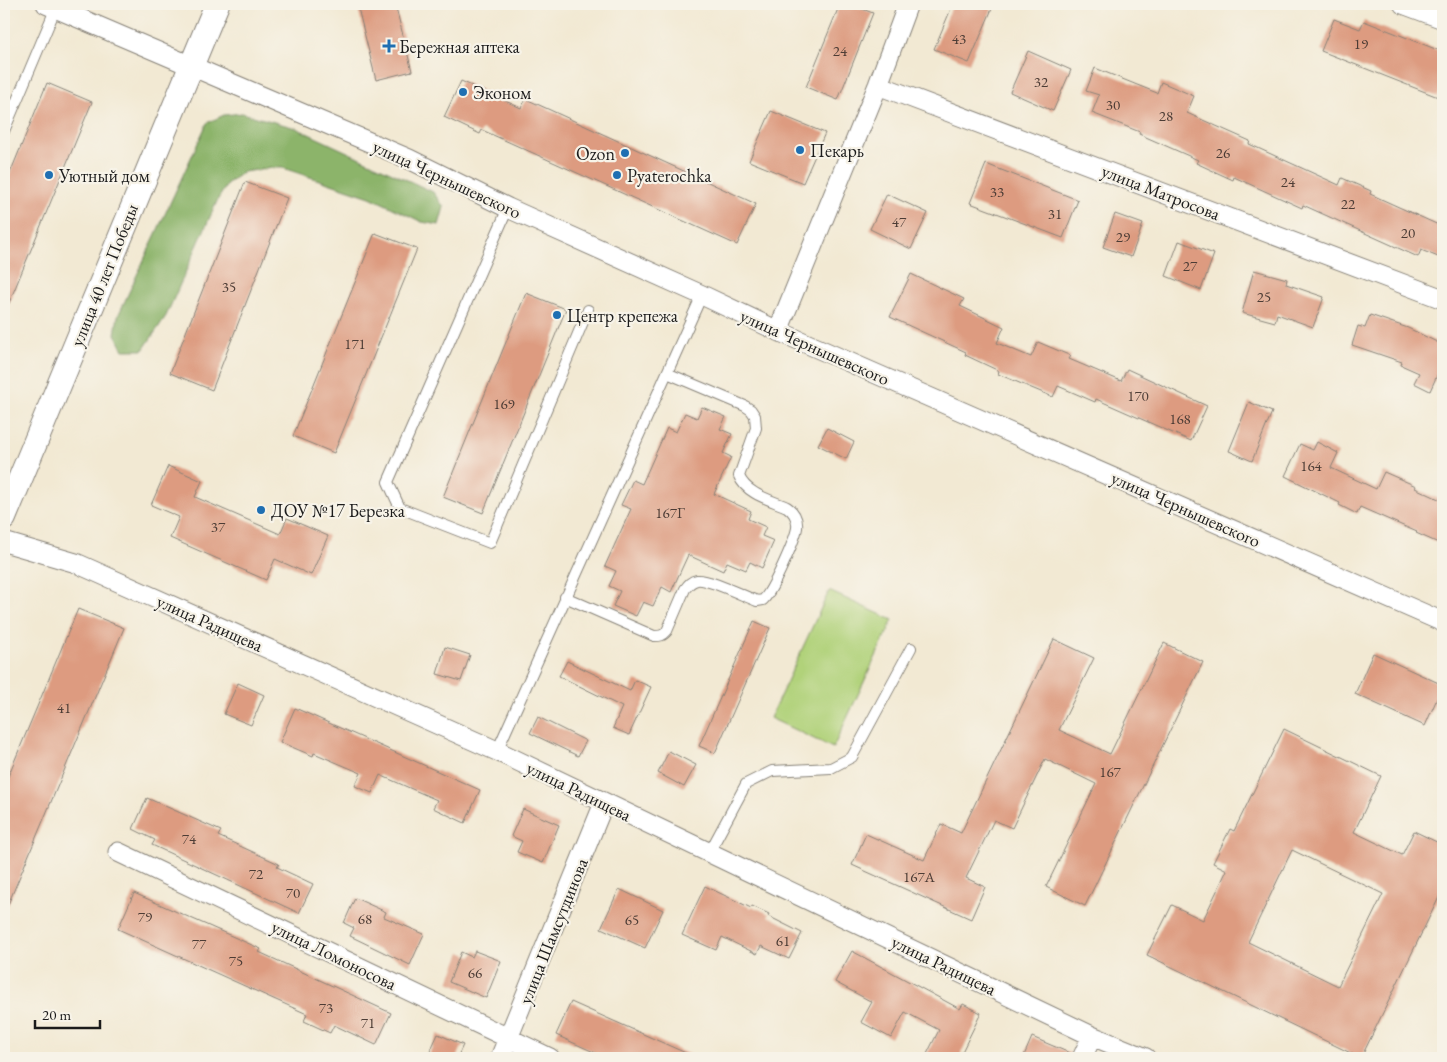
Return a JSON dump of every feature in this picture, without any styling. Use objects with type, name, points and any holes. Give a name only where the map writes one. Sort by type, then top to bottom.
[{"type":"street","name":"улица 40 лет Победы","points":[[4,518],[217,4]]},
{"type":"street","points":[[778,331],[878,85],[908,4]]},
{"type":"street","points":[[1403,4],[1443,19]]},
{"type":"street","name":"улица Чернышевского","points":[[53,5],[190,66],[400,155],[508,208],[778,331],[1443,622]]},
{"type":"street","name":"улица Матросова","points":[[878,85],[1443,299]]},
{"type":"street","name":"улица Радищева","points":[[4,542],[76,563],[497,751],[1092,1036],[1146,1058]]},
{"type":"street","name":"улица Шамсутдинова","points":[[500,1058],[604,803]]},
{"type":"street","name":"улица Ломоносова","points":[[118,852],[550,1058]]},
{"type":"street","points":[[1082,1058],[1092,1036]]},
{"type":"lane","points":[[4,131],[53,5]]},
{"type":"lane","points":[[508,208],[388,482],[400,508],[490,543],[588,310]]},
{"type":"lane","points":[[497,751],[702,295]]},
{"type":"lane","points":[[565,597],[654,636],[660,636],[664,635],[667,631],[685,590],[694,580],[700,579],[710,582],[757,601],[763,600],[772,589],[794,535],[797,522],[792,511],[787,507],[752,491],[741,482],[739,476],[756,428],[755,416],[745,406],[667,373]]},
{"type":"lane","points":[[709,853],[746,784],[772,770],[831,768],[852,758],[911,648]]},
{"type":"green space","points":[[242,113],[296,128],[433,192],[444,207],[439,225],[422,222],[370,197],[280,167],[243,172],[228,183],[218,199],[166,316],[143,350],[124,350],[115,334],[118,316],[207,123],[224,115]]},
{"type":"green space","points":[[829,591],[893,620],[833,748],[770,718]]},
{"type":"building","points":[[357,4],[395,4],[412,71],[376,80]]},
{"type":"building","points":[[840,4],[849,4],[873,13],[838,100],[806,87]]},
{"type":"building","points":[[953,4],[994,4],[969,63],[934,49]]},
{"type":"building","points":[[1334,19],[1360,29],[1364,21],[1443,52],[1443,83],[1438,97],[1321,51]]},
{"type":"building","points":[[1028,51],[1071,70],[1053,111],[1010,92]]},
{"type":"building","points":[[1095,68],[1157,93],[1161,82],[1194,96],[1187,113],[1250,141],[1249,144],[1339,185],[1342,178],[1371,191],[1370,194],[1443,227],[1443,259],[1421,250],[1418,257],[1303,205],[1302,208],[1234,177],[1233,180],[1196,163],[1198,160],[1139,134],[1140,132],[1092,113],[1099,95],[1086,91]]},
{"type":"building","points":[[461,81],[521,108],[526,99],[756,204],[737,245],[482,130],[480,134],[444,117]]},
{"type":"building","points":[[47,83],[92,102],[4,315],[4,188]]},
{"type":"building","points":[[771,111],[825,133],[803,183],[749,161]]},
{"type":"building","points":[[986,164],[1078,200],[1063,238],[970,203]]},
{"type":"building","points":[[245,182],[287,198],[212,390],[170,373]]},
{"type":"building","points":[[887,194],[928,213],[911,249],[870,229]]},
{"type":"building","points":[[1115,214],[1143,224],[1131,257],[1103,247]]},
{"type":"building","points":[[375,233],[417,249],[334,453],[293,436]]},
{"type":"building","points":[[1179,241],[1214,254],[1201,290],[1166,276]]},
{"type":"building","points":[[1254,270],[1287,279],[1286,284],[1324,297],[1313,327],[1277,314],[1275,322],[1242,313]]},
{"type":"building","points":[[911,274],[964,299],[960,306],[1004,327],[997,343],[1031,357],[1038,342],[1071,356],[1069,359],[1121,381],[1127,369],[1207,406],[1191,441],[1096,399],[1095,402],[1058,386],[1053,397],[998,374],[999,371],[965,355],[966,352],[890,317]]},
{"type":"building","points":[[526,293],[566,309],[483,513],[443,497]]},
{"type":"building","points":[[1370,315],[1408,328],[1443,345],[1443,362],[1430,391],[1414,383],[1419,373],[1401,365],[1402,362],[1352,345],[1358,326],[1365,328]]},
{"type":"building","points":[[1249,402],[1272,412],[1252,461],[1229,451]]},
{"type":"building","points":[[702,407],[726,417],[720,429],[732,434],[723,453],[731,457],[714,494],[751,511],[748,519],[766,527],[762,536],[774,541],[762,568],[750,562],[746,570],[727,562],[723,571],[688,555],[671,592],[662,587],[653,606],[643,602],[636,616],[613,606],[620,591],[609,586],[616,571],[605,566],[631,509],[621,505],[633,480],[642,484],[667,428],[676,432],[685,413],[697,418]]},
{"type":"building","points":[[827,428],[854,442],[846,459],[818,445]]},
{"type":"building","points":[[1317,442],[1338,453],[1331,468],[1376,489],[1384,472],[1416,486],[1415,488],[1443,501],[1443,545],[1360,507],[1357,514],[1339,505],[1340,503],[1285,476],[1300,444],[1313,450]]},
{"type":"building","points":[[168,466],[202,481],[195,497],[280,534],[287,518],[328,536],[311,575],[275,559],[266,580],[170,538],[179,517],[151,505]]},
{"type":"building","points":[[78,609],[124,628],[4,914],[4,786]]},
{"type":"building","points":[[754,621],[770,628],[715,753],[699,746]]},
{"type":"building","points":[[1054,639],[1094,658],[1059,730],[1110,754],[1164,643],[1203,662],[1085,906],[1046,887],[1096,784],[1045,759],[1012,828],[994,820],[966,878],[985,887],[971,919],[852,865],[866,834],[924,860],[941,824],[961,833]]},
{"type":"building","points":[[445,647],[470,655],[461,681],[437,674]]},
{"type":"building","points":[[1373,653],[1443,685],[1425,726],[1355,694]]},
{"type":"building","points":[[567,661],[630,691],[635,680],[651,687],[629,735],[613,728],[622,707],[559,676]]},
{"type":"building","points":[[238,683],[264,695],[251,725],[224,714]]},
{"type":"building","points":[[295,708],[480,790],[465,823],[433,808],[437,800],[380,775],[372,793],[355,786],[361,773],[314,753],[313,756],[280,742]]},
{"type":"building","points":[[538,717],[586,741],[578,756],[530,733]]},
{"type":"building","points":[[1284,729],[1381,776],[1354,832],[1402,855],[1414,831],[1443,845],[1443,889],[1361,1058],[1147,955],[1172,905],[1203,920],[1227,870],[1213,863],[1230,829],[1234,831]],"holes":[[[1292,850],[1383,894],[1338,986],[1248,942]]]},
{"type":"building","points":[[669,751],[696,765],[684,787],[658,773]]},
{"type":"building","points":[[147,798],[221,831],[218,836],[279,864],[277,867],[313,884],[299,913],[152,845],[155,840],[133,829]]},
{"type":"building","points":[[523,809],[559,825],[543,863],[517,852],[522,841],[511,836]]},
{"type":"building","points":[[705,886],[751,908],[752,906],[769,914],[768,916],[802,933],[789,959],[761,946],[757,954],[722,937],[716,950],[682,935]]},
{"type":"building","points":[[619,889],[663,910],[645,948],[601,928]]},
{"type":"building","points":[[134,893],[261,949],[259,952],[391,1013],[376,1045],[334,1025],[330,1033],[304,1021],[307,1014],[118,929]]},
{"type":"building","points":[[355,898],[386,912],[384,917],[424,934],[410,965],[350,936],[354,928],[344,923]]},
{"type":"building","points":[[475,951],[501,961],[486,998],[449,982],[461,952],[472,957]]},
{"type":"building","points":[[852,951],[960,1009],[963,1004],[981,1013],[959,1058],[925,1058],[939,1030],[905,1012],[891,1038],[861,1022],[872,1002],[835,982]]},
{"type":"building","points":[[571,1002],[697,1058],[607,1058],[556,1035]]},
{"type":"building","points":[[438,1034],[463,1045],[457,1058],[427,1058]]},
{"type":"building","points":[[1032,1037],[1072,1054],[1071,1058],[1023,1058]]},
{"type":"place","name":"Бережная аптека","points":[[389,46]]},
{"type":"place","name":"Эконом","points":[[463,92]]},
{"type":"place","name":"Пекарь","points":[[800,150]]},
{"type":"place","name":"Ozon","points":[[625,153]]},
{"type":"place","name":"Уютный дом","points":[[49,175]]},
{"type":"place","name":"Pyaterochka","points":[[617,175]]},
{"type":"place","name":"Центр крепежа","points":[[557,315]]},
{"type":"place","name":"ДОУ №17 Березка","points":[[261,510]]}]
